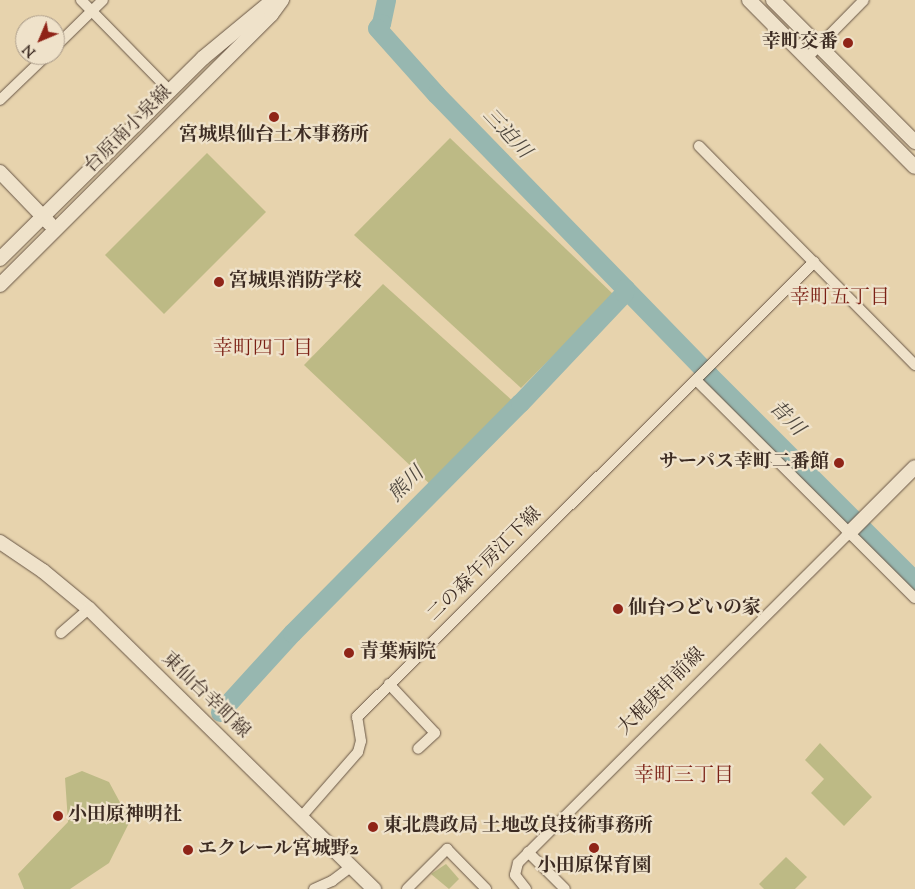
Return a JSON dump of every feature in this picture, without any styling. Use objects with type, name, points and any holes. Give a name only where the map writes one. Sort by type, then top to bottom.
[{"type":"street","points":[[81,0],[170,90]]},
{"type":"street","points":[[65,37],[103,0]]},
{"type":"street","points":[[0,259],[44,218],[203,58],[273,0]]},
{"type":"street","name":"台原南小泉線","points":[[0,285],[272,15],[282,0]]},
{"type":"street","points":[[749,0],[915,167]]},
{"type":"street","points":[[773,0],[915,142]]},
{"type":"street","points":[[807,58],[864,0]]},
{"type":"street","points":[[0,100],[37,65]]},
{"type":"street","points":[[698,146],[915,364]]},
{"type":"street","points":[[0,172],[56,230]]},
{"type":"street","name":"二の森午房江下線","points":[[302,816],[358,752],[361,741],[357,717],[814,262]]},
{"type":"street","points":[[699,377],[856,527],[915,598]]},
{"type":"street","name":"大梶庚申前線","points":[[526,889],[516,879],[514,871],[518,862],[856,527],[915,466]]},
{"type":"street","name":"東仙台幸町線","points":[[0,542],[43,571],[90,609],[374,889]]},
{"type":"street","points":[[61,632],[90,609]]},
{"type":"street","points":[[389,684],[434,733],[418,749]]},
{"type":"street","points":[[407,889],[447,850],[486,889]]},
{"type":"street","points":[[528,852],[565,889]]},
{"type":"street","points":[[314,889],[332,882],[352,866]]},
{"type":"shaded area","points":[[450,138],[614,295],[521,388],[354,235]]},
{"type":"shaded area","points":[[207,153],[266,212],[164,314],[105,255]]},
{"type":"shaded area","points":[[383,284],[516,404],[434,488],[304,365]]},
{"type":"shaded area","points":[[820,743],[872,797],[844,826],[811,793],[824,779],[805,760]]},
{"type":"shaded area","points":[[82,771],[109,782],[130,821],[109,863],[70,889],[24,889],[18,874],[68,822],[65,778]]},
{"type":"shaded area","points":[[786,857],[807,877],[795,889],[764,889],[759,884]]},
{"type":"shaded area","points":[[446,864],[459,879],[449,889],[431,874]]},
{"type":"waterway","name":"昔川","points":[[386,0],[381,23],[377,28],[436,94],[709,375],[915,581]]},
{"type":"waterway","name":"熊川","points":[[220,712],[292,633],[520,403],[624,293],[625,288]]},
{"type":"place","name":"幸町交番","points":[[848,43]]},
{"type":"place","name":"宮城県仙台土木事務所","points":[[274,117]]},
{"type":"place","name":"宮城県消防学校","points":[[219,282]]},
{"type":"place","name":"サーパス幸町二番館","points":[[839,463]]},
{"type":"place","name":"仙台つどいの家","points":[[618,609]]},
{"type":"place","name":"青葉病院","points":[[349,653]]},
{"type":"place","name":"小田原神明社","points":[[58,816]]},
{"type":"place","name":"東北農政局 土地改良技術事務所","points":[[373,827]]},
{"type":"place","name":"小田原保育園","points":[[594,848]]},
{"type":"place","name":"エクレール宮城野2","points":[[188,850]]},
{"type":"district","name":"幸町五丁目","points":[[840,298]]},
{"type":"district","name":"幸町四丁目","points":[[263,349]]},
{"type":"district","name":"幸町三丁目","points":[[684,776]]},
{"type":"water label","name":"三迫川","points":[[506,134]]}]
